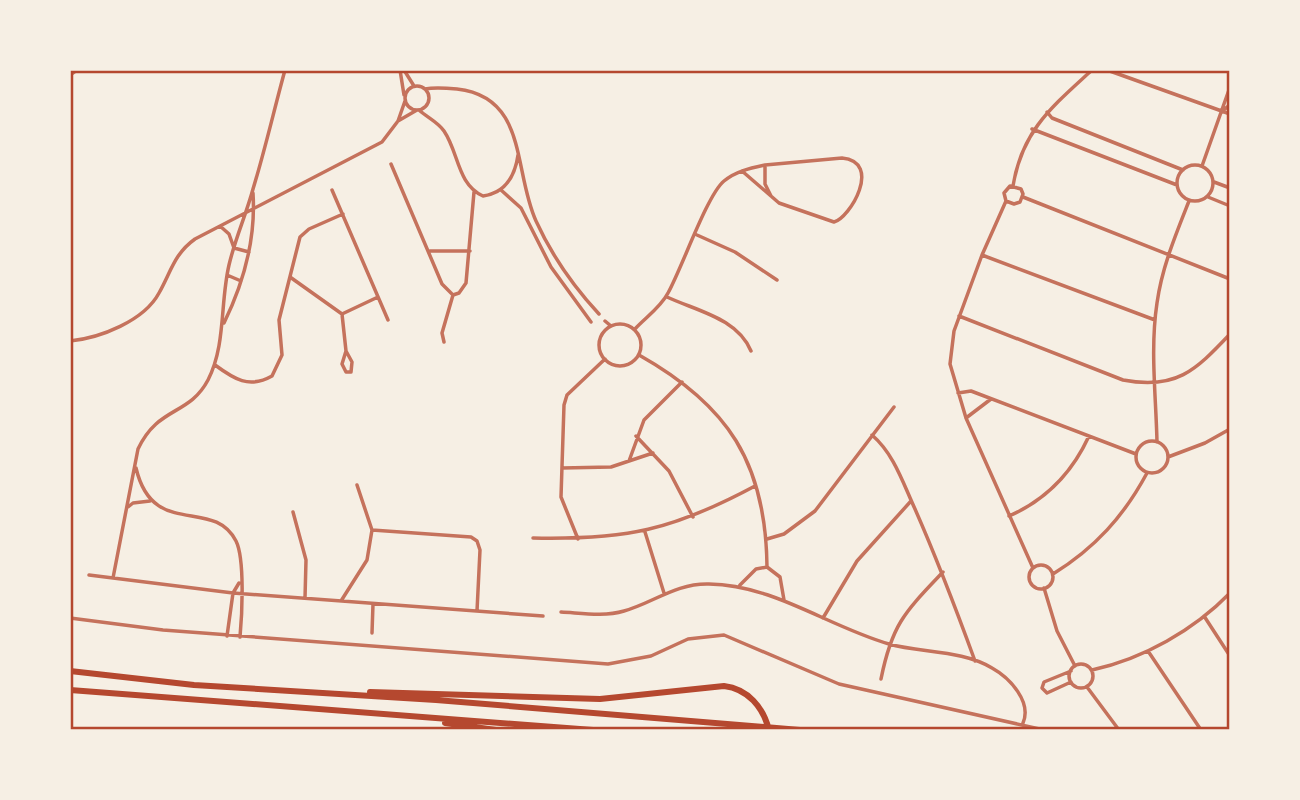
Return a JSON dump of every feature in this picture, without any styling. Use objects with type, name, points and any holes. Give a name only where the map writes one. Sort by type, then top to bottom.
[{"type":"highway","points":[[70,671],[194,685],[800,730]]},
{"type":"highway","points":[[326,694],[404,691],[600,699],[715,685],[730,687],[747,695],[761,710],[769,730]]},
{"type":"highway","points":[[70,690],[593,730]]},
{"type":"highway","points":[[381,715],[496,730]]},
{"type":"street","points":[[70,75],[77,70]]},
{"type":"street","points":[[113,578],[138,449],[146,432],[156,420],[186,405],[198,395],[214,365],[222,327],[227,275],[253,191],[285,70]]},
{"type":"street","points":[[402,70],[414,86],[425,89],[466,90],[489,98],[497,104],[509,123],[535,219],[574,287],[599,314]]},
{"type":"street","points":[[402,70],[405,99],[410,108],[436,122],[446,134],[465,181],[474,192],[483,196],[502,190],[512,177],[518,154]]},
{"type":"street","points":[[1033,568],[966,418],[950,356],[959,316],[982,254],[1006,201],[1006,190],[1013,186],[1019,158],[1032,129],[1092,70]]},
{"type":"street","points":[[1107,70],[1230,114]]},
{"type":"street","points":[[70,341],[90,339],[138,315],[153,303],[184,247],[245,211],[382,142],[398,121],[408,90],[414,86]]},
{"type":"street","points":[[1202,166],[1230,87]]},
{"type":"street","points":[[398,121],[418,110],[429,100],[425,89]]},
{"type":"street","points":[[1222,111],[1230,105]]},
{"type":"street","points":[[1047,112],[1052,118],[1183,170]]},
{"type":"street","points":[[1032,129],[1177,185]]},
{"type":"street","points":[[635,329],[667,297],[714,192],[723,182],[742,171],[765,165],[854,159],[861,166],[863,176],[846,215],[841,220],[827,221],[772,198],[742,171]]},
{"type":"street","points":[[391,164],[442,284],[453,295]]},
{"type":"street","points":[[765,165],[765,184],[772,198]]},
{"type":"street","points":[[1214,182],[1208,197],[1201,201],[1189,201],[1180,193],[1177,185],[1183,170],[1190,166],[1202,166],[1209,171],[1214,182],[1230,188]]},
{"type":"street","points":[[1013,186],[1021,189],[1023,197]]},
{"type":"street","points":[[332,190],[388,320]]},
{"type":"street","points":[[502,190],[521,208],[551,267],[591,322]]},
{"type":"street","points":[[222,327],[242,281],[249,252],[254,208],[253,191]]},
{"type":"street","points":[[453,295],[459,293],[466,283],[474,192]]},
{"type":"street","points":[[1006,201],[1014,204],[1023,197]]},
{"type":"street","points":[[1023,197],[1230,279]]},
{"type":"street","points":[[1208,197],[1230,205]]},
{"type":"street","points":[[1157,442],[1155,320],[1168,254],[1189,201]]},
{"type":"street","points":[[214,365],[242,382],[253,384],[272,376],[282,355],[279,320],[300,237],[309,229],[343,214]]},
{"type":"street","points":[[220,226],[229,234],[234,248]]},
{"type":"street","points":[[697,235],[735,252],[777,280]]},
{"type":"street","points":[[234,248],[249,252]]},
{"type":"street","points":[[430,251],[470,251]]},
{"type":"street","points":[[982,254],[1155,320]]},
{"type":"street","points":[[227,275],[242,281]]},
{"type":"street","points":[[290,276],[342,314],[346,351],[343,369],[351,372],[352,362],[346,351]]},
{"type":"street","points":[[444,342],[442,333],[453,295]]},
{"type":"street","points":[[342,314],[378,297]]},
{"type":"street","points":[[667,297],[721,320],[746,341],[751,351]]},
{"type":"street","points":[[959,316],[1123,380],[1156,385],[1178,378],[1195,367],[1230,334]]},
{"type":"street","points":[[605,321],[611,326]]},
{"type":"street","points":[[623,324],[635,329],[641,341],[639,355],[623,366],[605,359],[599,345],[601,335],[611,326],[623,324]]},
{"type":"street","points":[[596,329],[601,335]]},
{"type":"street","points":[[639,355],[682,382],[718,414],[731,431],[756,486],[766,539],[767,568]]},
{"type":"street","points":[[578,539],[561,497],[564,405],[567,395],[605,359]]},
{"type":"street","points":[[629,461],[644,420],[682,382]]},
{"type":"street","points":[[958,393],[971,391],[1136,454]]},
{"type":"street","points":[[966,418],[991,399]]},
{"type":"street","points":[[766,539],[784,534],[815,511],[894,407]]},
{"type":"street","points":[[1168,457],[1230,429]]},
{"type":"street","points":[[872,435],[891,457],[943,572],[975,661]]},
{"type":"street","points":[[636,436],[668,471],[693,517]]},
{"type":"street","points":[[1009,516],[1035,502],[1059,482],[1079,456],[1089,436]]},
{"type":"street","points":[[1053,574],[1078,558],[1110,528],[1147,473],[1162,470],[1168,457],[1164,446],[1157,442],[1146,442],[1136,454],[1138,466],[1147,473]]},
{"type":"street","points":[[562,468],[611,467],[653,453]]},
{"type":"street","points":[[136,466],[150,501]]},
{"type":"street","points":[[341,601],[367,560],[372,530],[357,485]]},
{"type":"street","points":[[533,538],[578,539],[645,532],[693,517],[756,486]]},
{"type":"street","points":[[127,509],[133,503],[150,501],[167,511],[218,523],[229,531],[240,550],[239,583],[244,594],[240,637]]},
{"type":"street","points":[[823,618],[857,561],[911,501]]},
{"type":"street","points":[[293,512],[306,560],[304,598]]},
{"type":"street","points":[[372,530],[471,537],[477,541],[480,550],[477,611]]},
{"type":"street","points":[[645,532],[664,593]]},
{"type":"street","points":[[1044,565],[1053,574],[1052,583],[1044,588],[1035,587],[1031,583],[1029,573],[1033,568],[1044,565]]},
{"type":"street","points":[[740,585],[756,569],[767,568],[780,577],[784,600]]},
{"type":"street","points":[[881,679],[888,644],[906,611],[943,572]]},
{"type":"street","points":[[89,575],[244,594],[542,616]]},
{"type":"street","points":[[228,636],[233,593],[239,583]]},
{"type":"street","points":[[561,612],[611,614],[626,611],[664,593],[704,584],[740,585],[784,600],[888,644],[975,661],[991,667],[1006,678],[1023,699],[1026,709],[1023,723]]},
{"type":"street","points":[[1044,588],[1057,631],[1075,666]]},
{"type":"street","points":[[1092,670],[1147,651],[1204,616],[1230,593]]},
{"type":"street","points":[[372,633],[373,604]]},
{"type":"street","points":[[1204,616],[1230,656]]},
{"type":"street","points":[[70,618],[228,636],[608,664],[651,656],[688,639],[724,635],[839,684],[1023,723],[1044,730]]},
{"type":"street","points":[[1147,651],[1201,730]]},
{"type":"street","points":[[1070,671],[1071,682],[1078,688],[1087,687],[1093,680],[1092,670],[1085,665],[1075,666],[1070,671],[1044,682],[1042,688],[1047,693],[1071,682]]},
{"type":"street","points":[[1087,687],[1119,730]]}]
